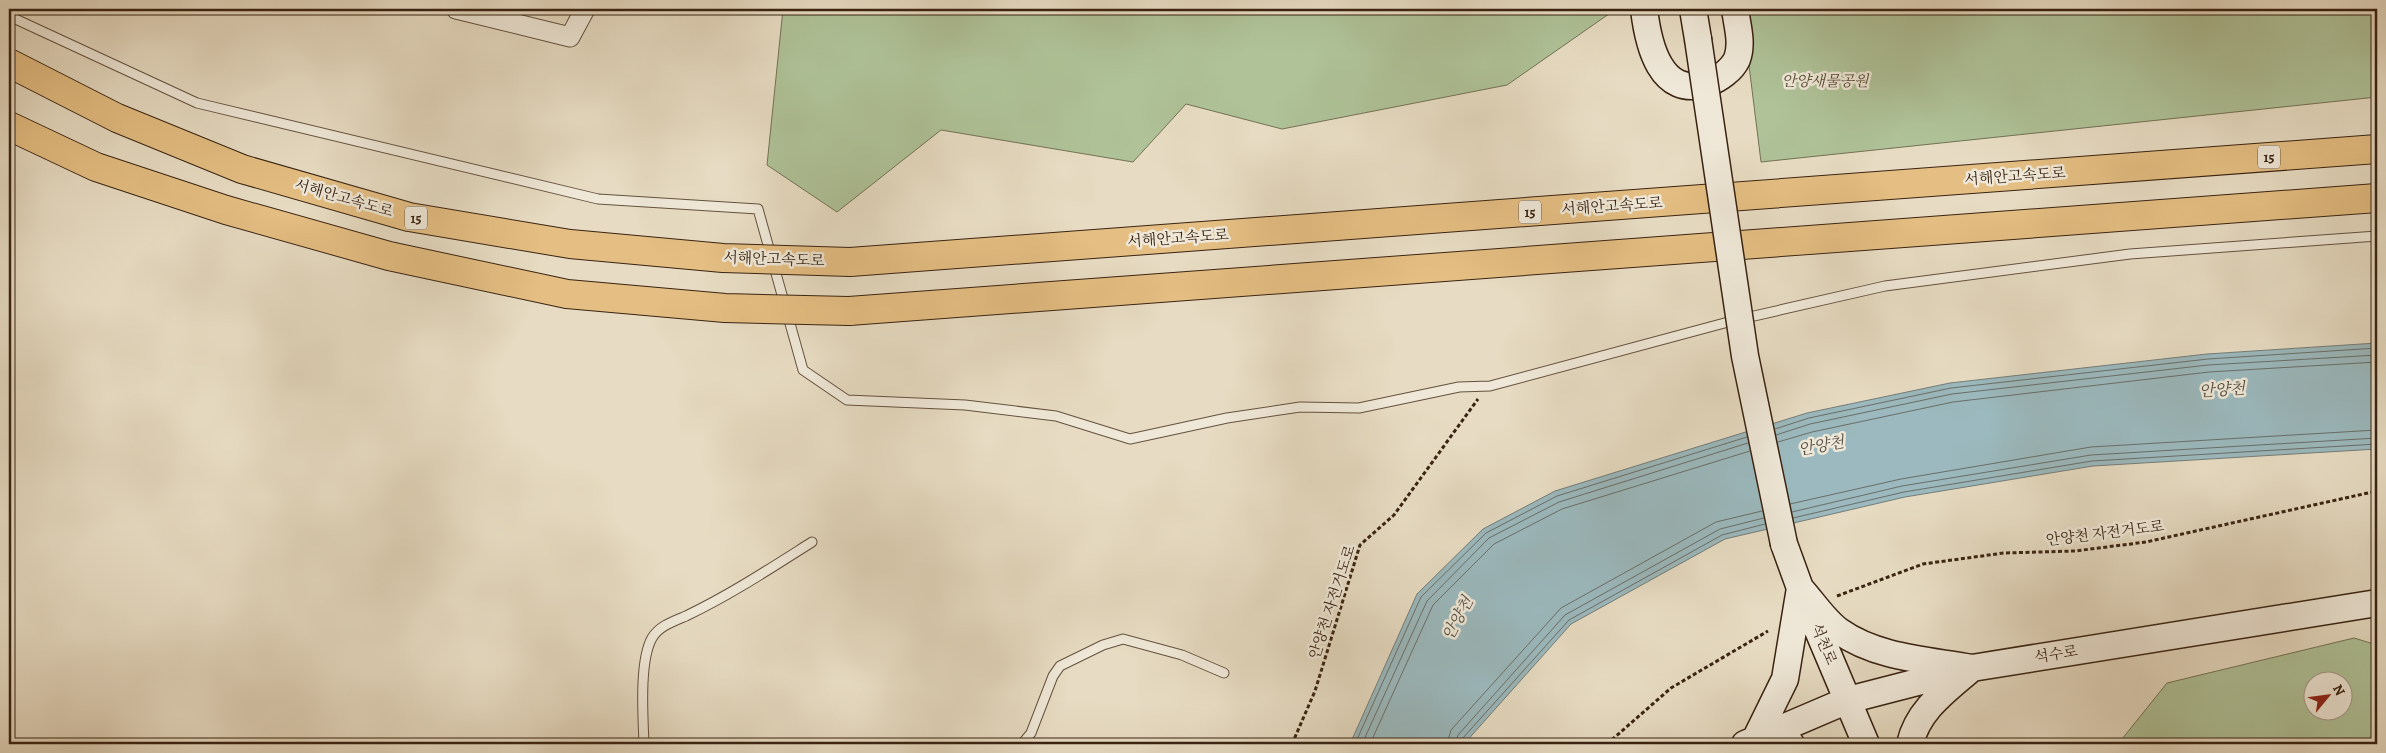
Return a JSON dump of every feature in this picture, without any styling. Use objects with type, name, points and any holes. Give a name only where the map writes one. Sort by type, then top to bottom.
[{"type":"highway","name":"서해안고속도로","points":[[9,63],[116,118],[242,169],[409,217],[570,244],[723,258],[850,262],[2377,149]]},
{"type":"highway","points":[[9,126],[96,167],[226,210],[389,256],[568,294],[725,308],[849,311],[2377,198]]},
{"type":"street","points":[[456,9],[570,36],[586,9]]},
{"type":"street","points":[[1644,9],[1650,48],[1662,69],[1674,82],[1689,86],[1701,86],[1723,76],[1736,60],[1740,45],[1736,9]]},
{"type":"street","name":"석천로","points":[[1693,9],[1745,356],[1784,544],[1800,588],[1866,744]]},
{"type":"street","points":[[1800,588],[1838,630],[1867,646],[1898,655],[1972,668]]},
{"type":"street","points":[[1791,744],[1750,741],[1785,679],[1800,588]]},
{"type":"street","name":"석수로","points":[[1750,741],[1848,700],[1972,668],[2377,603]]},
{"type":"street","points":[[1910,744],[1916,724],[1930,704],[1972,668]]},
{"type":"lane","points":[[9,16],[197,103],[598,199],[758,209],[803,370],[847,400],[965,405],[1056,416],[1130,439],[1227,418],[1300,407],[1359,408],[1460,387],[1490,386],[1732,321],[1885,286],[2130,254],[2377,236]]},
{"type":"lane","points":[[644,744],[643,700],[646,654],[652,637],[662,627],[720,600],[812,542]]},
{"type":"lane","points":[[1022,744],[1031,733],[1053,676],[1060,666],[1103,645],[1123,639],[1182,655],[1224,673]]},
{"type":"path","name":"안양천 자전거도로","points":[[1292,744],[1315,691],[1360,545],[1394,515],[1469,410],[1490,386]]},
{"type":"path","name":"안양천 자전거도로","points":[[1837,596],[1923,564],[2004,553],[2075,551],[2146,542],[2377,491]]},
{"type":"path","points":[[1607,744],[1671,688],[1768,631]]},
{"type":"green space","points":[[783,9],[1616,9],[1507,85],[1282,129],[1186,104],[1133,162],[941,130],[837,212],[767,165]]},
{"type":"green space","name":"안양새물공원","points":[[1742,9],[2377,9],[2377,97],[1761,162]]},
{"type":"green space","points":[[2354,638],[2377,645],[2377,744],[2118,744],[2167,683]]},
{"type":"water","name":"안양천","points":[[2377,343],[2377,449],[2093,466],[1905,497],[1725,539],[1571,624],[1464,744],[1350,744],[1417,594],[1483,529],[1555,491],[1807,413],[1950,383],[2207,354]]}]
